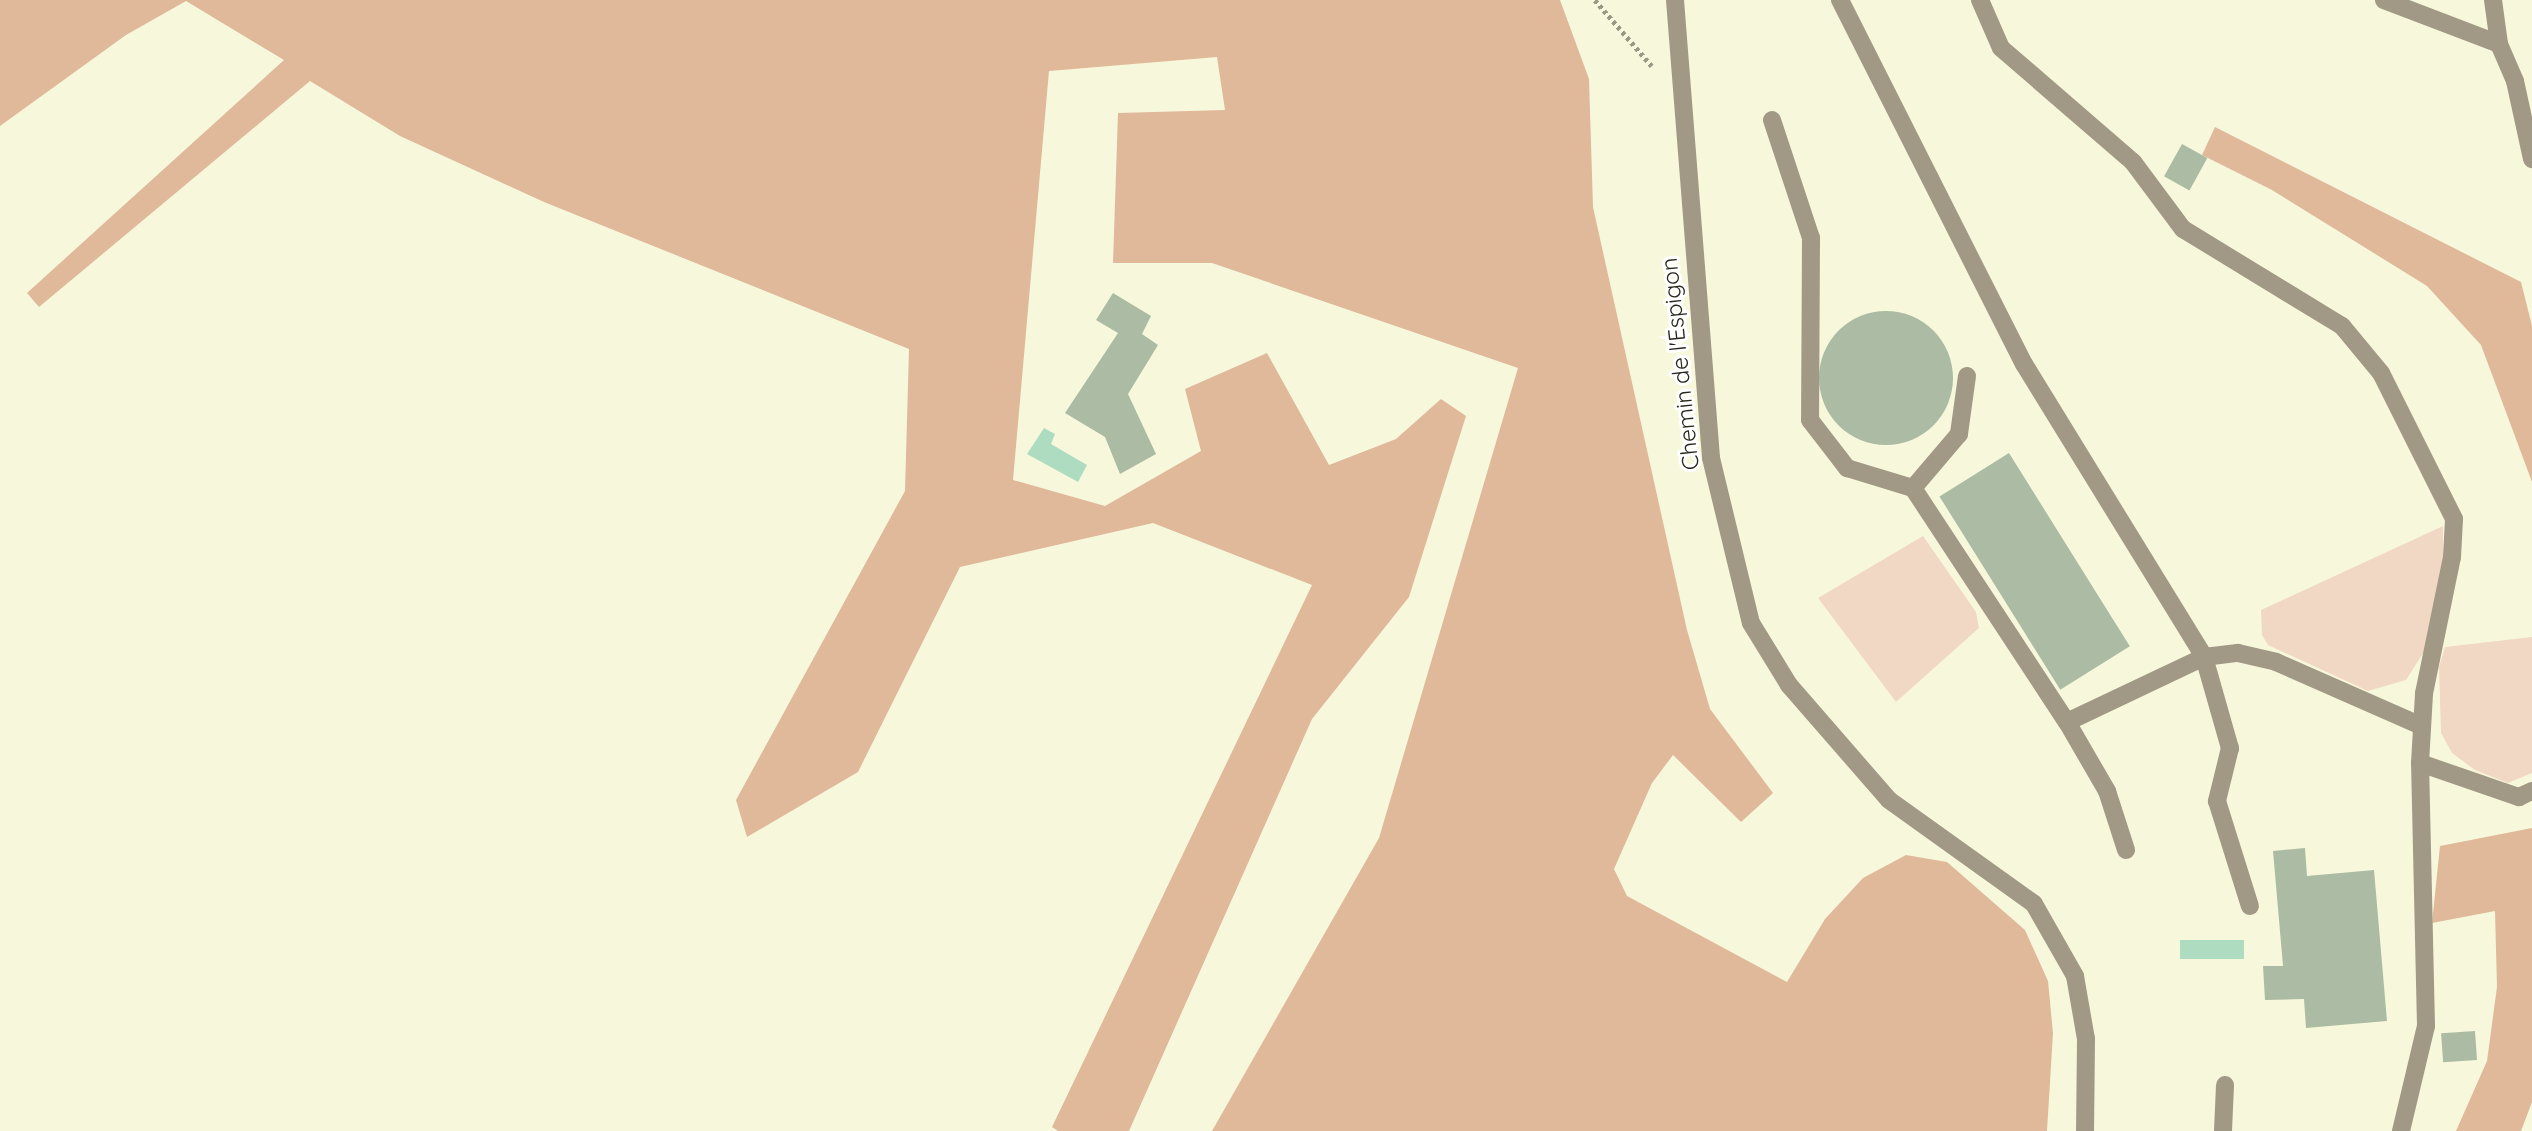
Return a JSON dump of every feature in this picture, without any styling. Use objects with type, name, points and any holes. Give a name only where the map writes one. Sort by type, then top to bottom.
[{"type":"street","name":"Chemin de l'Espigon","points":[[1675,0],[1681,105],[1711,458],[1751,623],[1789,685],[1889,800],[2034,904],[2075,976],[2085,1039],[2085,1131]]},
{"type":"street","points":[[1840,0],[2024,364],[2204,657],[2230,748],[2217,801],[2250,906]]},
{"type":"street","points":[[1980,0],[2001,48],[2133,162],[2183,229],[2342,326],[2381,373],[2454,519],[2422,726],[2420,763],[2426,1026],[2401,1131]]},
{"type":"street","points":[[2384,0],[2499,44]]},
{"type":"street","points":[[2493,0],[2499,44],[2515,80],[2532,159]]},
{"type":"street","points":[[1772,120],[1811,238],[1810,420],[1847,468],[1913,488],[2067,722],[2107,791],[2126,850]]},
{"type":"street","points":[[1913,488],[1959,434],[1967,376]]},
{"type":"street","points":[[2067,722],[2204,657],[2238,653],[2276,662],[2422,726]]},
{"type":"street","points":[[2420,763],[2519,797],[2532,791]]},
{"type":"street","points":[[2223,1131],[2225,1085]]},
{"type":"path","points":[[1595,0],[1681,105]]},
{"type":"shaded area","points":[[0,0],[1560,0],[1589,79],[1593,207],[1687,630],[1710,709],[1773,793],[1741,822],[1673,755],[1652,783],[1614,869],[1627,896],[1787,982],[1825,919],[1863,878],[1906,855],[1947,862],[2025,930],[2048,981],[2053,1033],[2047,1131],[1212,1131],[1379,838],[1518,368],[1212,263],[1113,263],[1118,113],[1225,110],[1217,57],[1049,71],[1013,480],[1105,506],[1201,451],[1185,389],[1267,353],[1329,465],[1396,439],[1441,399],[1466,416],[1409,597],[1312,719],[1129,1131],[1058,1131],[1052,1127],[1312,585],[1153,523],[960,567],[858,772],[747,837],[736,800],[905,491],[909,349],[544,202],[400,136],[310,81],[39,307],[27,293],[284,60],[186,1],[126,35],[0,126]]},
{"type":"shaded area","points":[[2215,127],[2521,282],[2532,326],[2532,482],[2481,345],[2427,286],[2272,190],[2202,155]]},
{"type":"shaded area","points":[[1044,428],[1055,434],[1051,444],[1087,465],[1078,482],[1027,454]]},
{"type":"shaded area","points":[[2443,526],[2443,556],[2427,647],[2406,680],[2368,691],[2268,645],[2262,635],[2261,610]]},
{"type":"shaded area","points":[[1923,536],[1976,612],[1979,628],[1896,702],[1818,598]]},
{"type":"shaded area","points":[[2532,637],[2532,773],[2508,783],[2475,770],[2452,753],[2441,733],[2439,667],[2445,647]]},
{"type":"shaded area","points":[[2532,828],[2532,1102],[2521,1131],[2456,1131],[2487,1061],[2497,987],[2495,911],[2432,923],[2440,846]]},
{"type":"shaded area","points":[[2180,940],[2244,940],[2244,959],[2180,959]]},
{"type":"building","points":[[2182,144],[2207,158],[2189,190],[2164,176]]},
{"type":"building","points":[[1113,293],[1151,316],[1142,334],[1158,345],[1128,394],[1156,454],[1120,474],[1105,437],[1065,413],[1118,333],[1096,320]]},
{"type":"building","points":[[1886,311],[1912,316],[1933,331],[1948,352],[1953,378],[1948,404],[1933,425],[1912,440],[1886,445],[1860,440],[1839,425],[1824,404],[1819,378],[1824,352],[1839,331],[1860,316]]},
{"type":"building","points":[[2009,453],[2130,646],[2060,690],[1939,496]]},
{"type":"building","points":[[2305,848],[2307,876],[2374,870],[2387,1021],[2306,1028],[2304,999],[2265,1000],[2263,966],[2283,966],[2273,851]]},
{"type":"building","points":[[2475,1031],[2477,1060],[2443,1062],[2441,1033]]}]
